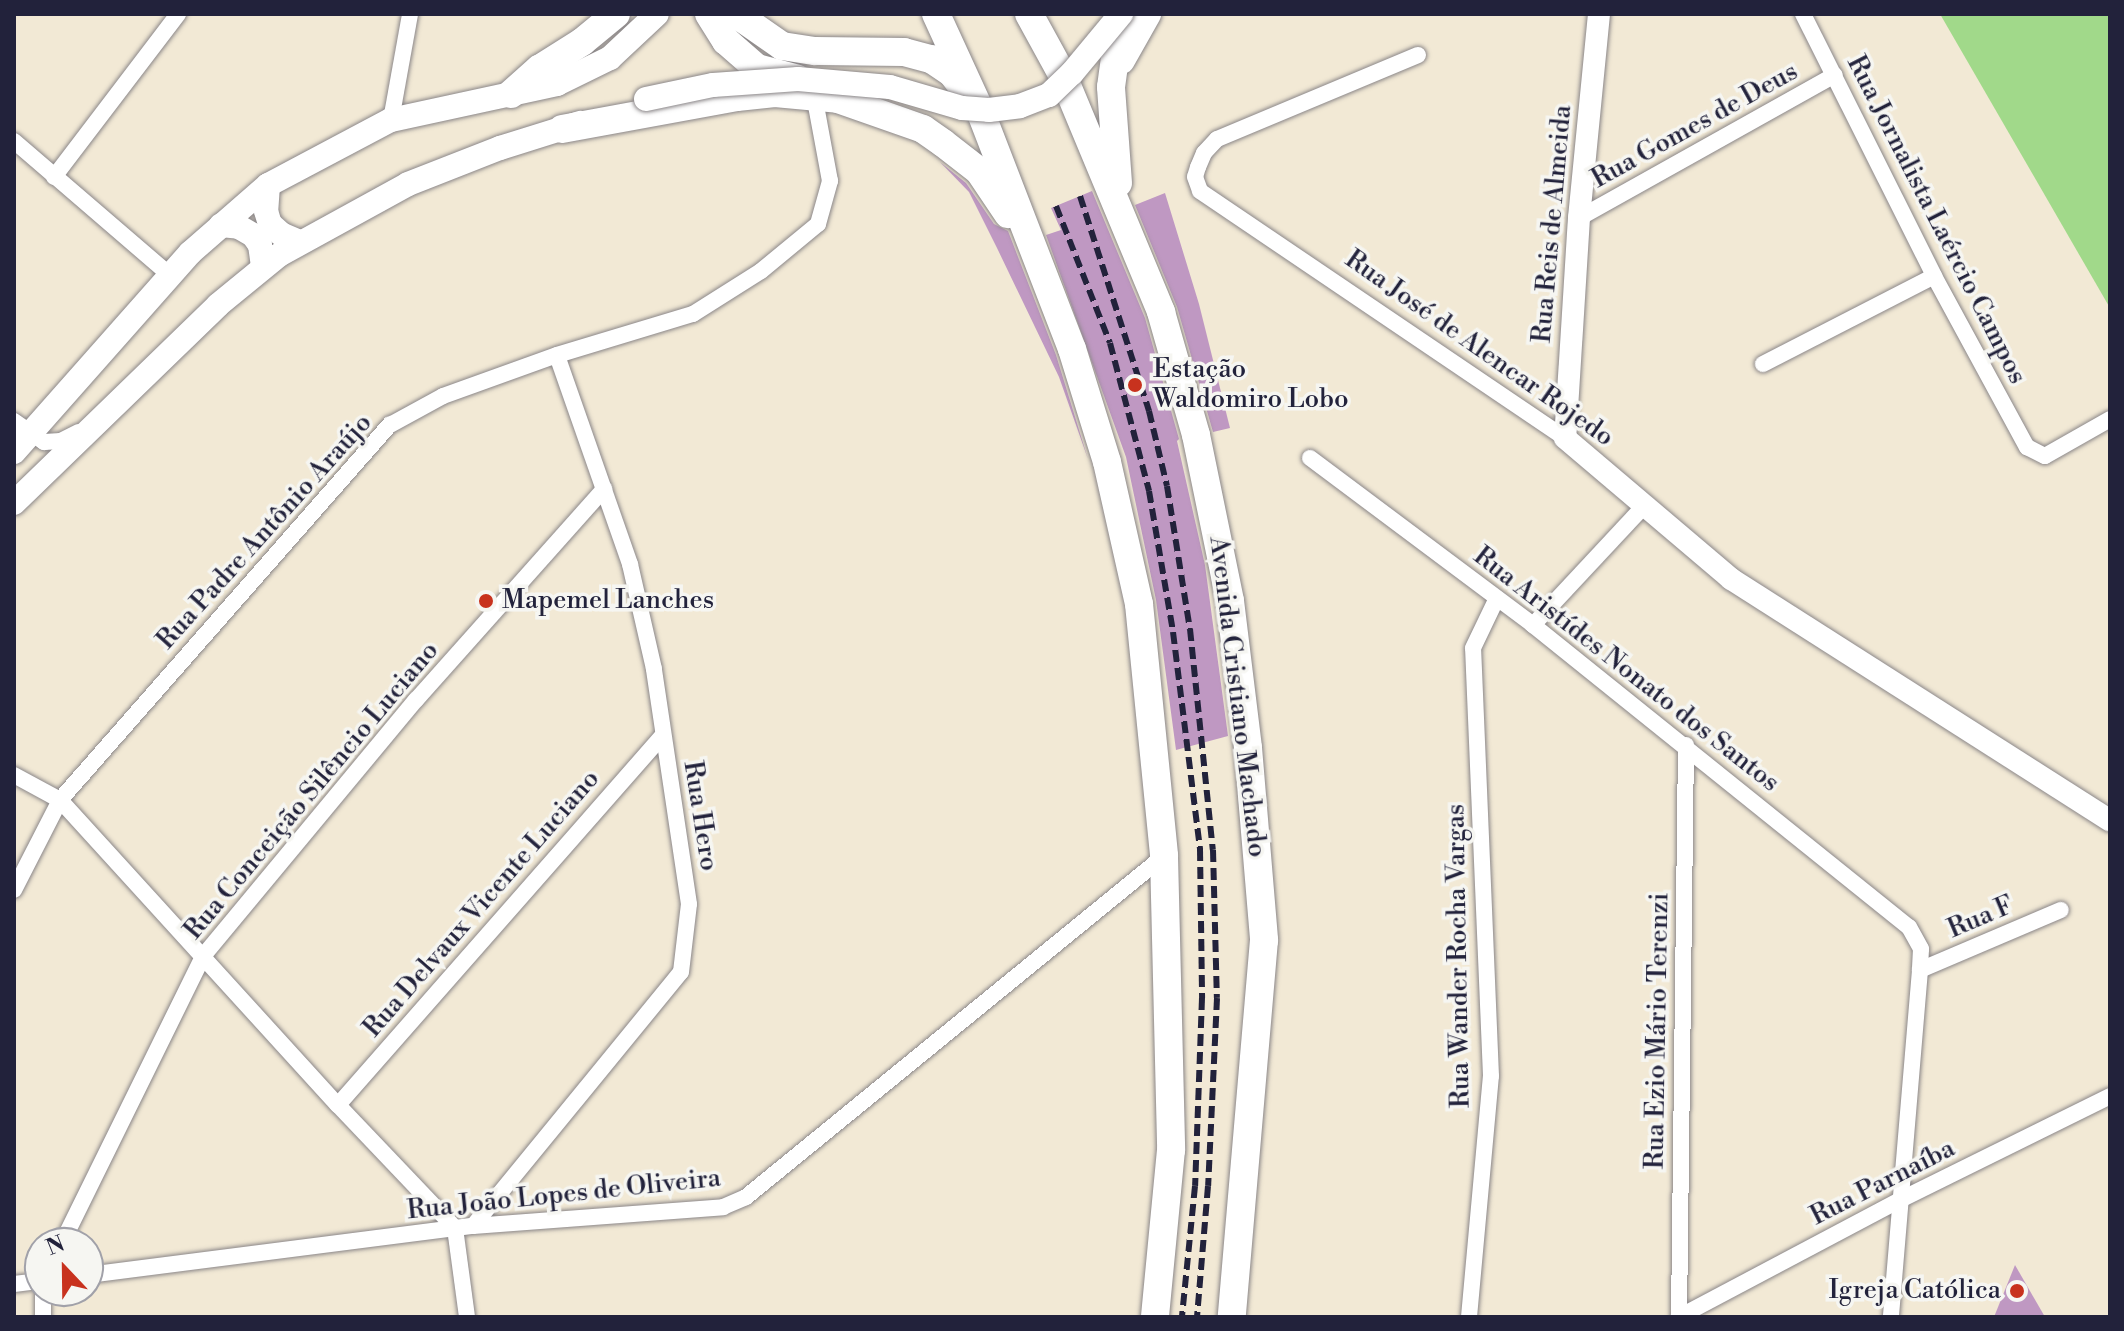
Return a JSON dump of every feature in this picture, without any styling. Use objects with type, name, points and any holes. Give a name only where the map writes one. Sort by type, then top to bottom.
[{"type":"highway","points":[[511,94],[539,69],[582,42],[616,14]]},
{"type":"highway","points":[[709,14],[726,41],[757,68],[923,129],[943,143],[979,171],[1034,252]]},
{"type":"highway","points":[[736,14],[782,46],[815,51],[904,52],[931,59],[952,73],[979,108]]},
{"type":"highway","points":[[936,14],[979,108],[1070,343],[1107,462],[1139,604],[1164,856],[1171,1150],[1155,1317]]},
{"type":"highway","name":"Avenida Cristiano Machado","points":[[1029,14],[1063,76],[1161,312],[1196,435],[1230,601],[1248,748],[1264,940],[1232,1317]]},
{"type":"highway","points":[[1086,56],[1104,14]]},
{"type":"highway","points":[[1119,208],[1111,87],[1121,14]]},
{"type":"highway","points":[[1111,87],[1127,46],[1147,14]]},
{"type":"highway","points":[[562,129],[806,87]]},
{"type":"main road","points":[[19,436],[170,275],[268,185],[391,120],[557,84],[610,58],[657,14]]},
{"type":"main road","points":[[14,503],[218,305],[263,267],[300,242],[408,184],[500,148],[646,99],[713,85],[890,87],[962,108],[989,110],[1020,106],[1049,95],[1121,14]]},
{"type":"main road","points":[[268,185],[266,211],[270,224],[281,234],[300,242]]},
{"type":"main road","points":[[221,225],[239,227],[253,235],[262,249],[263,267]]},
{"type":"street","points":[[54,177],[178,14]]},
{"type":"street","points":[[391,120],[410,14]]},
{"type":"street","name":"Rua Reis de Almeida","points":[[1565,438],[1579,218],[1599,14]]},
{"type":"street","name":"Rua Jornalista Laércio Campos","points":[[1803,14],[1934,276],[2027,447],[2045,456],[2110,419]]},
{"type":"street","name":"Rua José de Alencar Rojedo","points":[[1418,55],[1217,139],[1204,153],[1198,167],[1195,177],[1200,191],[1565,438],[1731,579],[2110,820]]},
{"type":"street","name":"Rua Gomes de Deus","points":[[1579,218],[1835,75]]},
{"type":"street","name":"Rua Padre Antônio Araújo","points":[[14,890],[60,800],[390,425],[443,396],[557,355],[693,314],[761,271],[818,224],[830,181],[806,87]]},
{"type":"street","points":[[14,141],[170,275]]},
{"type":"street","points":[[1763,364],[1934,276]]},
{"type":"street","name":"Rua Hero","points":[[473,1226],[681,972],[689,904],[654,669],[630,564],[557,355]]},
{"type":"street","points":[[19,436],[44,442],[61,441],[109,413]]},
{"type":"street","name":"Rua Aristídes Nonato dos Santos","points":[[1310,458],[1533,625],[1909,927],[1921,949],[1920,970]]},
{"type":"street","name":"Rua Conceição Silêncio Luciano","points":[[70,1227],[204,955],[416,700],[604,489]]},
{"type":"street","points":[[1533,625],[1644,506]]},
{"type":"street","name":"Rua Wander Rocha Vargas","points":[[1469,1317],[1491,1076],[1473,648],[1497,598]]},
{"type":"street","name":"Rua Delvaux Vicente Luciano","points":[[338,1105],[662,736]]},
{"type":"street","name":"Rua Ezio Mário Terenzi","points":[[1679,1317],[1686,745]]},
{"type":"street","points":[[14,775],[60,800],[338,1105],[455,1228],[467,1317]]},
{"type":"street","name":"Rua João Lopes de Oliveira","points":[[104,1273],[473,1226],[723,1207],[746,1197],[1164,856]]},
{"type":"street","name":"Rua F","points":[[1920,970],[2061,910]]},
{"type":"street","points":[[1891,1317],[1920,970]]},
{"type":"street","name":"Rua Parnaíba","points":[[1679,1317],[1900,1200],[2110,1096]]},
{"type":"green space","points":[[1940,14],[2110,14],[2110,308]]},
{"type":"building","points":[[940,162],[966,183],[994,224],[1008,231],[1056,355],[1088,459],[1059,377],[997,248],[969,192]]},
{"type":"building","points":[[1092,191],[1145,318],[1179,439],[1205,565],[1228,736],[1176,750],[1156,600],[1126,457],[1046,235],[1061,230],[1051,208]]},
{"type":"building","points":[[1165,193],[1199,304],[1230,428],[1213,432],[1177,307],[1135,205]]},
{"type":"building","name":"Igreja Católica","points":[[2015,1265],[2045,1317],[1994,1317]]},
{"type":"railway","points":[[1080,196],[1149,411],[1167,486],[1190,629],[1213,850],[1217,998],[1208,1186],[1197,1317]]},
{"type":"railway","points":[[1056,206],[1110,343],[1149,491],[1173,632],[1200,849],[1202,998],[1195,1186],[1182,1317]]},
{"type":"place","name":"Estação Waldomiro Lobo","points":[[1135,385]]},
{"type":"place","name":"Mapemel Lanches","points":[[486,601]]},
{"type":"place","name":"Igreja Católica","points":[[2017,1291]]}]
